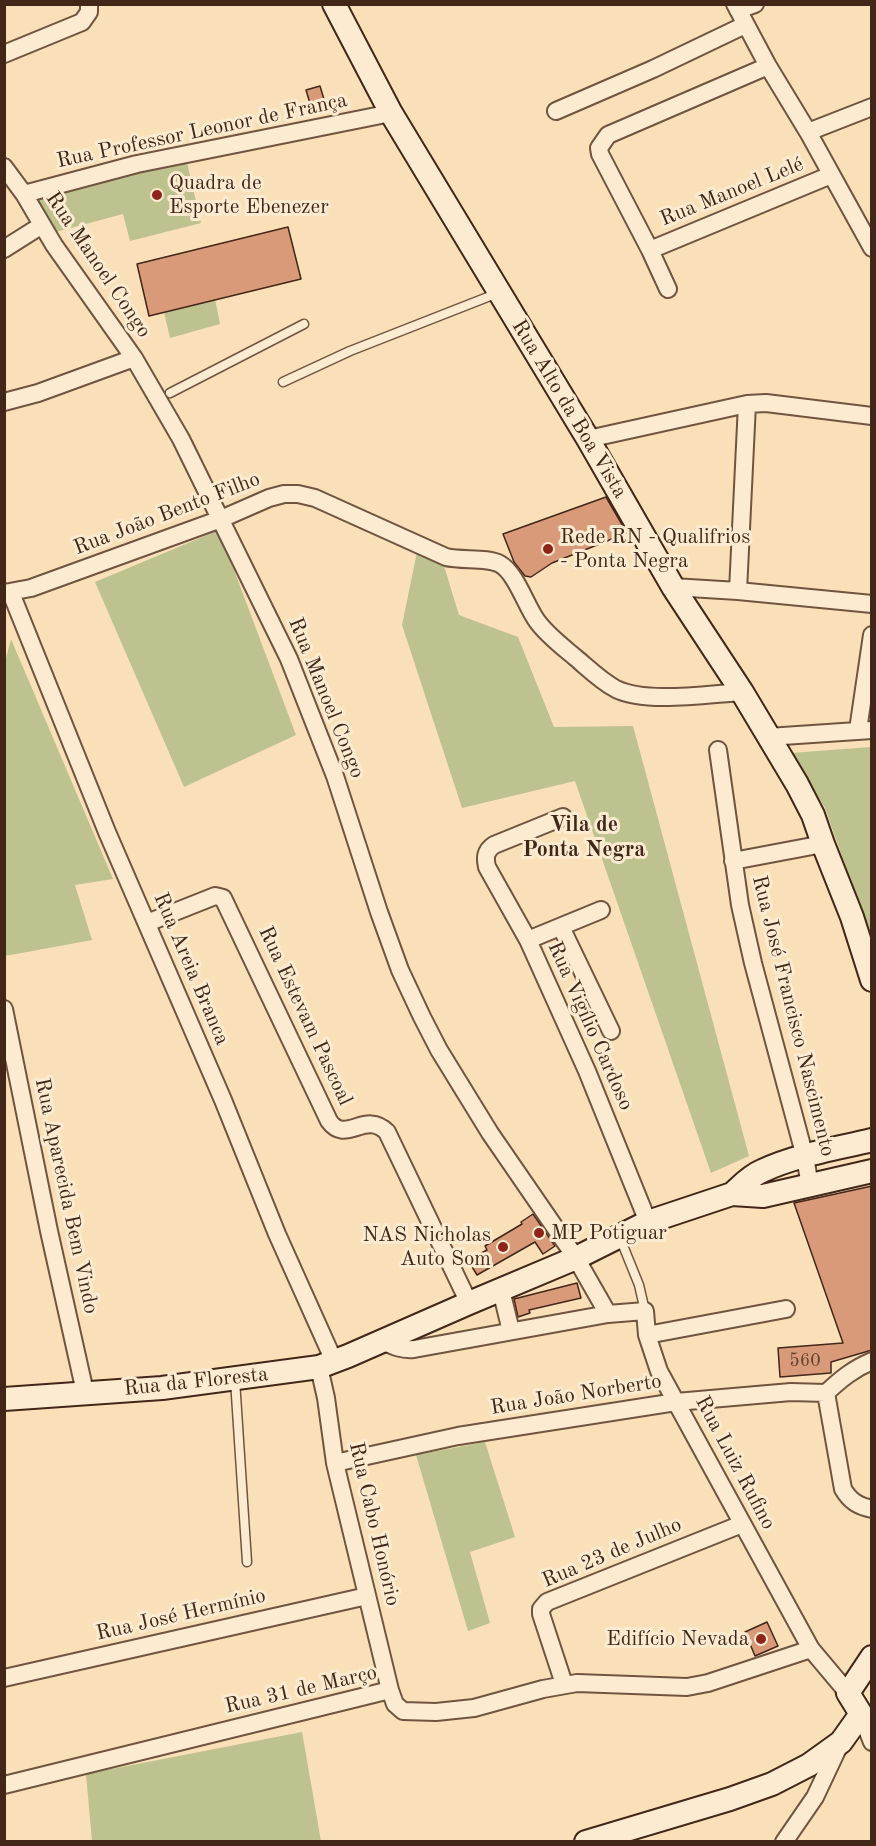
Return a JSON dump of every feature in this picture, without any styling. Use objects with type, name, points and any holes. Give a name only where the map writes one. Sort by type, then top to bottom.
[{"type":"street","points":[[4,54],[82,22],[88,12],[89,4]]},
{"type":"street","name":"Rua Alto da Boa Vista","points":[[334,4],[391,112],[588,439],[673,587],[742,693],[797,784],[813,815],[852,917],[872,980]]},
{"type":"street","points":[[755,4],[736,7],[872,248]]},
{"type":"street","points":[[556,111],[653,69],[745,25]]},
{"type":"street","points":[[668,289],[599,148],[608,135],[768,66]]},
{"type":"street","points":[[808,132],[872,107]]},
{"type":"street","name":"Rua Professor Leonor de França","points":[[24,194],[137,164],[391,112]]},
{"type":"street","name":"Rua Manoel Congo","points":[[4,167],[24,194],[54,245],[134,358],[165,396],[181,439],[289,659],[335,776],[400,970],[422,1017],[439,1050],[490,1133],[576,1258],[608,1314]]},
{"type":"street","name":"Rua Manoel Lelé","points":[[650,250],[831,175]]},
{"type":"street","points":[[4,249],[42,225]]},
{"type":"street","points":[[4,402],[38,393],[134,358]]},
{"type":"street","points":[[588,439],[747,404],[766,403],[872,416]]},
{"type":"street","points":[[738,591],[747,404]]},
{"type":"street","name":"Rua João Bento Filho","points":[[8,593],[31,588],[221,519],[269,498],[284,494],[298,494],[315,498],[446,557],[457,560],[493,561],[503,566],[546,632],[603,681],[617,690],[652,698],[742,693]]},
{"type":"street","points":[[673,587],[872,604]]},
{"type":"street","name":"Rua Areia Branca","points":[[8,593],[107,832],[223,1101],[326,1364]]},
{"type":"street","points":[[768,737],[865,730],[872,635]]},
{"type":"street","name":"Rua José Francisco Nascimento","points":[[717,750],[736,885],[753,963],[810,1186]]},
{"type":"street","name":"Rua Vigílio Cardoso","points":[[563,817],[494,845],[487,852],[485,859],[487,867],[528,940],[587,1071],[648,1222]]},
{"type":"street","points":[[733,861],[823,843]]},
{"type":"street","name":"Rua Estevam Pascoal","points":[[147,923],[215,896],[220,896],[226,902],[329,1121],[337,1129],[343,1131],[372,1123],[387,1132],[469,1303]]},
{"type":"street","points":[[528,940],[601,910]]},
{"type":"street","points":[[561,927],[611,1031]]},
{"type":"street","name":"Rua Aparecida Bem Vindo","points":[[4,1009],[49,1231],[85,1392]]},
{"type":"street","name":"Rua da Floresta","points":[[732,1194],[748,1179],[761,1171],[804,1157],[872,1140]]},
{"type":"street","name":"Rua da Floresta","points":[[4,1399],[162,1388],[326,1364],[576,1258],[648,1222],[732,1194],[764,1196],[872,1171]]},
{"type":"street","points":[[501,1290],[511,1331]]},
{"type":"street","points":[[646,1335],[786,1309]]},
{"type":"street","points":[[382,1341],[405,1350],[608,1314],[645,1311]]},
{"type":"street","name":"Rua Luiz Rufino","points":[[645,1311],[646,1335],[659,1371],[811,1649],[848,1693]]},
{"type":"street","points":[[872,1361],[854,1369],[826,1393],[843,1489],[855,1504],[872,1509]]},
{"type":"street","name":"Rua Cabo Honório","points":[[326,1364],[326,1398],[335,1463],[390,1690]]},
{"type":"street","name":"Rua João Norberto","points":[[335,1463],[458,1436],[676,1402],[791,1392],[826,1393]]},
{"type":"street","name":"Rua 23 de Julho","points":[[564,1684],[541,1614],[543,1605],[742,1524]]},
{"type":"street","name":"Rua José Hermínio","points":[[4,1678],[368,1596]]},
{"type":"street","name":"Rua 31 de Março","points":[[4,1785],[390,1690],[395,1704],[403,1711],[436,1712],[474,1708],[564,1684],[687,1687],[708,1683],[811,1649]]},
{"type":"street","points":[[872,1657],[848,1693],[861,1714],[872,1742]]},
{"type":"street","points":[[784,1842],[815,1797],[841,1742],[861,1714]]},
{"type":"street","points":[[586,1842],[730,1799],[772,1784],[809,1765],[841,1742]]},
{"type":"lane","points":[[283,382],[350,351],[500,292]]},
{"type":"lane","points":[[165,396],[304,324]]},
{"type":"lane","name":"Rua Luiz Rufino","points":[[619,1236],[639,1285],[645,1311]]},
{"type":"lane","points":[[235,1379],[247,1562]]},
{"type":"green space","points":[[186,158],[201,223],[130,241],[123,214],[48,234],[24,201]]},
{"type":"green space","points":[[215,299],[220,324],[170,338],[164,312]]},
{"type":"green space","points":[[219,530],[296,735],[184,787],[95,582]]},
{"type":"green space","points":[[417,552],[444,566],[459,615],[518,637],[554,727],[633,726],[749,1156],[711,1173],[575,781],[462,808],[402,625]]},
{"type":"green space","points":[[11,639],[113,879],[75,885],[92,940],[5,956],[4,666]]},
{"type":"green space","points":[[871,747],[871,940],[825,808],[791,753]]},
{"type":"green space","points":[[485,1442],[515,1537],[470,1552],[490,1623],[468,1631],[416,1455]]},
{"type":"green space","points":[[302,1732],[321,1841],[92,1841],[86,1774]]},
{"type":"building","points":[[320,86],[326,106],[312,110],[306,90]]},
{"type":"building","points":[[288,227],[301,279],[149,316],[137,264]]},
{"type":"building","name":"Rede RN - Qualifrios - Ponta Negra","points":[[606,497],[627,533],[552,563],[531,577],[525,576],[514,562],[503,534]]},
{"type":"building","points":[[872,1186],[872,1350],[831,1362],[831,1373],[780,1377],[778,1348],[843,1343],[794,1203]]},
{"type":"building","points":[[533,1214],[555,1246],[543,1254],[535,1242],[477,1275],[468,1260],[487,1250],[485,1246],[522,1224],[521,1222]]},
{"type":"building","points":[[577,1283],[581,1298],[529,1310],[530,1313],[518,1317],[514,1299]]},
{"type":"building","name":"Edifício Nevada","points":[[767,1622],[778,1646],[755,1656],[745,1632]]},
{"type":"place","name":"Quadra de Esporte Ebenezer","points":[[157,195]]},
{"type":"place","name":"Rede RN - Qualifrios - Ponta Negra","points":[[548,549]]},
{"type":"place","name":"MP Potiguar","points":[[539,1233]]},
{"type":"place","name":"NAS Nicholas Auto Som","points":[[503,1247]]},
{"type":"place","name":"Edifício Nevada","points":[[761,1639]]},
{"type":"district","name":"Vila de Ponta Negra","points":[[584,838]]}]
